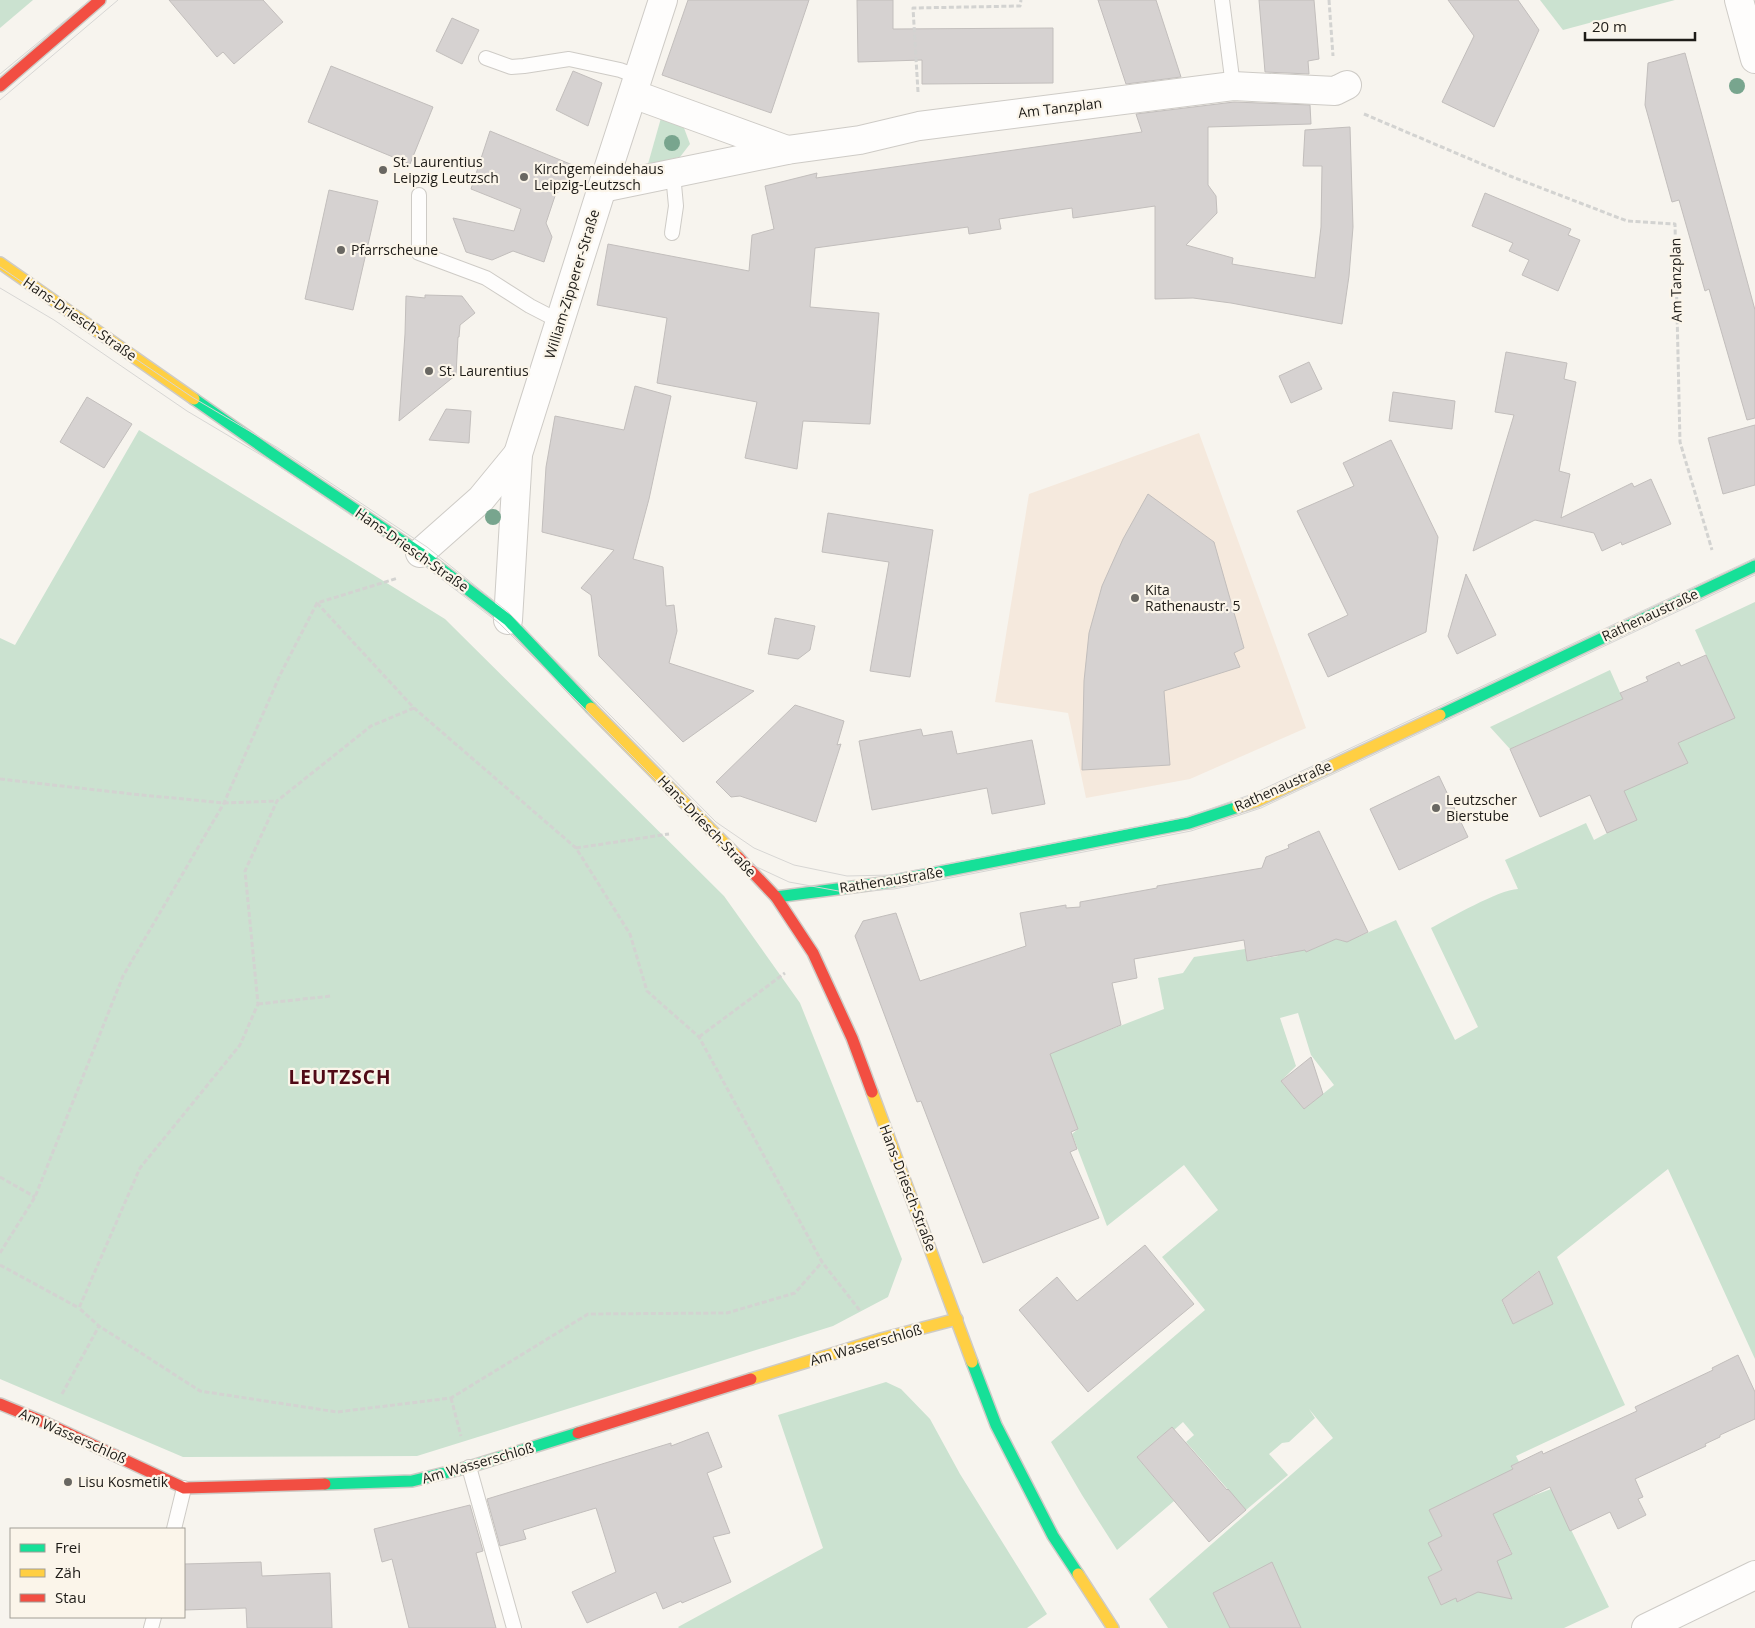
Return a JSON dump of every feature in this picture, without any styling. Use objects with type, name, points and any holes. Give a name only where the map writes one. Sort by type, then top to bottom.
[{"type":"street","points":[[0,86],[100,0]]},
{"type":"street","name":"William-Zipperer-Straße","points":[[508,620],[518,454],[663,0]]},
{"type":"street","points":[[1739,0],[1755,59]]},
{"type":"street","name":"Am Tanzplan","points":[[636,85],[787,150]]},
{"type":"street","name":"Am Tanzplan","points":[[602,188],[787,150],[860,140],[919,126],[1233,86],[1341,88]]},
{"type":"street","name":"Hans-Driesch-Straße","points":[[0,263],[266,449],[420,553],[508,620],[584,701],[710,827],[776,897],[813,953],[852,1038],[996,1425],[1053,1536],[1113,1628]]},
{"type":"street","name":"William-Zipperer-Straße","points":[[420,553],[481,499],[518,454]]},
{"type":"street","name":"Rathenaustraße","points":[[776,897],[883,883],[1189,823],[1257,801],[1755,566]]},
{"type":"street","name":"Am Wasserschloß","points":[[0,1404],[46,1423],[184,1488],[412,1482],[469,1467],[881,1339],[956,1319]]},
{"type":"street","points":[[1646,1628],[1755,1576]]},
{"type":"lane","points":[[1222,0],[1233,86]]},
{"type":"lane","points":[[486,58],[511,67],[569,59],[620,70],[636,85]]},
{"type":"lane","points":[[672,233],[676,206],[673,174]]},
{"type":"lane","points":[[419,195],[419,253],[486,278],[530,306],[561,322]]},
{"type":"lane","points":[[469,1467],[514,1628]]},
{"type":"lane","points":[[174,1528],[184,1488]]},
{"type":"path","points":[[919,126],[913,8],[1020,6],[1022,0]]},
{"type":"path","points":[[1330,0],[1341,88]]},
{"type":"path","name":"Am Tanzplan","points":[[1341,88],[1344,105],[1519,179],[1627,221],[1675,224],[1680,442],[1721,582]]},
{"type":"path","points":[[0,1253],[35,1197],[123,976],[224,802],[280,675],[317,603],[406,576],[420,553]]},
{"type":"path","points":[[317,603],[414,708],[576,848],[630,934],[647,991],[699,1036],[822,1262],[881,1339]]},
{"type":"path","points":[[80,1308],[140,1168],[240,1045],[258,1004],[245,871],[277,801],[371,726],[414,708]]},
{"type":"path","points":[[0,779],[224,802],[277,801]]},
{"type":"path","points":[[576,848],[710,827]]},
{"type":"path","points":[[699,1036],[813,953]]},
{"type":"path","points":[[258,1004],[331,996]]},
{"type":"path","points":[[0,1177],[35,1197]]},
{"type":"path","points":[[0,1265],[80,1308],[99,1326],[200,1391],[337,1412],[451,1398],[588,1314],[727,1313],[795,1293],[822,1262]]},
{"type":"path","points":[[46,1423],[99,1326]]},
{"type":"shaded area","name":"Kita Rathenaustr. 5","points":[[1199,433],[1306,728],[1190,779],[1086,798],[1068,713],[995,702],[1029,494]]},
{"type":"green space","points":[[0,0],[33,0],[0,28]]},
{"type":"green space","points":[[1540,0],[1675,0],[1563,30]]},
{"type":"green space","points":[[661,118],[684,128],[690,144],[680,157],[648,164]]},
{"type":"green space","points":[[139,430],[445,619],[724,896],[800,1003],[902,1259],[888,1297],[833,1326],[417,1456],[183,1457],[0,1379],[0,638],[15,645]]},
{"type":"green space","points":[[1755,602],[1755,1359],[1668,1169],[1557,1257],[1625,1405],[1516,1456],[1519,1462],[1511,1466],[1527,1498],[1551,1489],[1609,1607],[1564,1628],[1168,1628],[1149,1599],[1333,1438],[1309,1409],[1315,1418],[1289,1442],[1282,1443],[1269,1454],[1288,1475],[1246,1510],[1186,1442],[1194,1435],[1183,1422],[1174,1430],[1172,1427],[1137,1457],[1174,1501],[1117,1550],[1051,1442],[1205,1310],[1162,1257],[1218,1210],[1184,1165],[1107,1226],[1072,1134],[1078,1129],[1042,1056],[1164,1009],[1158,978],[1183,973],[1194,957],[1245,949],[1247,961],[1278,956],[1267,922],[1287,911],[1306,952],[1336,939],[1343,941],[1357,935],[1358,937],[1396,920],[1455,1040],[1478,1027],[1431,928],[1487,899],[1518,889],[1505,860],[1586,823],[1594,840],[1607,833],[1590,714],[1510,749],[1490,727],[1610,670],[1657,776],[1687,763],[1678,743],[1734,718],[1695,630]],"holes":[[[1298,1013],[1311,1055],[1334,1085],[1304,1109],[1281,1081],[1296,1066],[1280,1018]],[[1538,1271],[1553,1304],[1513,1324],[1502,1301]],[[1472,1489],[1485,1516],[1492,1512],[1512,1553],[1495,1562],[1483,1589],[1458,1602],[1456,1598],[1441,1605],[1428,1577],[1442,1570],[1429,1543],[1442,1536],[1429,1510]]]},
{"type":"green space","points":[[886,1382],[901,1389],[930,1419],[960,1474],[1047,1614],[1027,1628],[679,1628],[823,1548],[778,1415]]},
{"type":"building","points":[[169,0],[263,0],[283,22],[234,64],[223,52],[217,57]]},
{"type":"building","points":[[688,0],[809,0],[771,113],[662,75]]},
{"type":"building","points":[[857,0],[893,0],[893,29],[1053,28],[1053,83],[922,84],[922,60],[858,62]]},
{"type":"building","points":[[1098,0],[1156,0],[1181,77],[1126,84]]},
{"type":"building","points":[[1259,0],[1314,0],[1319,59],[1308,61],[1309,74],[1265,72]]},
{"type":"building","points":[[1448,0],[1518,0],[1539,30],[1494,127],[1442,102],[1474,36]]},
{"type":"building","points":[[452,18],[479,30],[462,64],[436,51]]},
{"type":"building","points":[[1685,53],[1755,310],[1755,418],[1747,420],[1709,289],[1705,291],[1679,200],[1672,202],[1645,105],[1648,63]]},
{"type":"building","points":[[331,66],[433,107],[410,164],[308,122]]},
{"type":"building","points":[[573,71],[602,83],[588,126],[556,110]]},
{"type":"building","points":[[1234,102],[1310,105],[1311,124],[1208,127],[1208,185],[1216,196],[1217,213],[1186,245],[1233,258],[1232,264],[1315,278],[1321,227],[1322,166],[1303,166],[1305,130],[1350,127],[1353,227],[1349,276],[1342,324],[1231,303],[1193,298],[1155,299],[1155,206],[1073,218],[1072,208],[999,219],[1001,229],[969,234],[968,227],[815,248],[810,307],[879,313],[870,424],[803,421],[797,469],[745,458],[757,402],[657,383],[667,318],[597,305],[608,244],[749,271],[752,235],[774,229],[765,186],[817,173],[816,178],[1142,132],[1136,114]]},
{"type":"building","name":"Kirchgemeindehaus Leipzig-Leutzsch","points":[[490,131],[575,166],[568,187],[556,193],[546,223],[552,237],[544,262],[513,251],[492,260],[466,252],[453,218],[514,231],[521,209],[471,189]]},
{"type":"building","name":"Pfarrscheune","points":[[329,190],[378,201],[353,310],[305,299]]},
{"type":"building","points":[[1485,193],[1571,229],[1568,235],[1580,240],[1558,291],[1522,275],[1529,260],[1509,251],[1513,243],[1472,226]]},
{"type":"building","points":[[425,295],[462,296],[475,313],[460,325],[456,375],[399,421],[406,296],[425,298]]},
{"type":"building","points":[[1506,352],[1567,363],[1564,379],[1576,382],[1559,471],[1570,474],[1561,518],[1632,483],[1634,487],[1651,479],[1671,524],[1622,545],[1621,542],[1602,551],[1594,533],[1535,520],[1473,551],[1514,415],[1495,412]]},
{"type":"building","points":[[1309,362],[1322,389],[1291,403],[1279,376]]},
{"type":"building","points":[[635,386],[671,396],[649,499],[633,559],[663,567],[666,606],[674,605],[677,631],[669,663],[754,691],[683,742],[599,656],[591,595],[581,588],[614,550],[542,532],[546,467],[555,416],[624,430]]},
{"type":"building","points":[[1393,392],[1455,401],[1452,429],[1389,421]]},
{"type":"building","points":[[87,397],[132,424],[104,468],[60,442]]},
{"type":"building","points":[[446,409],[471,411],[469,443],[429,440]]},
{"type":"building","points":[[1755,425],[1755,485],[1723,494],[1708,438]]},
{"type":"building","points":[[1391,440],[1438,537],[1426,632],[1328,677],[1308,634],[1348,615],[1297,511],[1354,486],[1343,463]]},
{"type":"building","points":[[1148,494],[1214,542],[1244,648],[1234,653],[1240,667],[1164,691],[1170,765],[1082,770],[1084,681],[1089,633],[1102,586],[1123,539]]},
{"type":"building","points":[[828,513],[933,530],[910,677],[870,671],[889,562],[822,552]]},
{"type":"building","points":[[1466,574],[1496,635],[1457,654],[1448,636]]},
{"type":"building","points":[[775,618],[815,626],[810,650],[798,659],[768,654]]},
{"type":"building","points":[[1706,655],[1735,718],[1678,743],[1688,763],[1624,791],[1637,820],[1607,833],[1590,795],[1540,817],[1510,749],[1623,699],[1620,693],[1648,681],[1646,677],[1679,662],[1681,666]]},
{"type":"building","points":[[795,705],[844,721],[837,745],[841,744],[816,822],[740,796],[731,797],[716,782]]},
{"type":"building","points":[[921,729],[923,736],[952,731],[957,754],[1032,740],[1045,804],[992,814],[987,788],[872,810],[859,741]]},
{"type":"building","points":[[1439,776],[1468,837],[1399,870],[1370,809]]},
{"type":"building","points":[[1319,831],[1368,932],[1347,942],[1336,939],[1306,952],[1305,950],[1247,961],[1244,940],[1134,959],[1137,978],[1112,983],[1121,1025],[1050,1054],[1078,1129],[1071,1132],[1077,1149],[1070,1152],[1099,1218],[983,1263],[921,1101],[917,1102],[855,936],[863,921],[896,913],[920,981],[1026,946],[1020,913],[1066,905],[1066,908],[1080,907],[1080,902],[1157,888],[1157,886],[1262,868],[1266,857],[1289,848],[1288,845]]},
{"type":"building","points":[[1311,1057],[1323,1094],[1304,1109],[1281,1081]]},
{"type":"building","points":[[1145,1245],[1194,1304],[1088,1392],[1019,1310],[1057,1277],[1077,1301]]},
{"type":"building","points":[[1539,1271],[1553,1304],[1513,1324],[1502,1300]]},
{"type":"building","points":[[1738,1355],[1755,1392],[1755,1419],[1720,1435],[1720,1437],[1705,1444],[1706,1446],[1635,1479],[1643,1497],[1638,1499],[1646,1515],[1618,1529],[1610,1512],[1570,1531],[1550,1487],[1493,1514],[1512,1554],[1497,1561],[1512,1599],[1478,1592],[1457,1602],[1456,1598],[1441,1605],[1428,1577],[1442,1570],[1428,1543],[1442,1536],[1429,1510],[1513,1469],[1511,1466],[1542,1451],[1543,1454],[1637,1411],[1635,1407],[1713,1370],[1712,1368]]},
{"type":"building","points":[[1172,1427],[1246,1510],[1209,1542],[1137,1457]]},
{"type":"building","points":[[708,1432],[722,1467],[707,1473],[730,1533],[713,1537],[731,1582],[663,1609],[656,1592],[587,1623],[572,1592],[616,1572],[596,1508],[523,1530],[526,1539],[500,1546],[487,1499],[671,1443],[671,1446]]},
{"type":"building","points":[[470,1505],[483,1551],[476,1553],[496,1628],[409,1628],[392,1559],[382,1562],[374,1529]]},
{"type":"building","points":[[261,1562],[262,1576],[330,1573],[332,1628],[247,1628],[246,1608],[185,1610],[185,1564]]},
{"type":"building","points":[[1272,1562],[1301,1628],[1230,1628],[1213,1593]]},
{"type":"tram line","points":[[0,74],[90,0]]},
{"type":"tram line","points":[[0,100],[118,0]]},
{"type":"tram line","points":[[0,267],[192,397],[278,448],[427,547],[508,612],[716,822],[754,848],[794,865],[847,876],[891,875],[1187,817],[1255,793],[1755,558]]},
{"type":"tram line","points":[[0,288],[54,320],[187,411],[271,461],[414,558],[499,623],[707,831],[746,862],[789,882],[844,892],[894,889],[1191,831],[1261,808],[1755,575]]},
{"type":"traffic: fast","points":[[194,399],[420,553],[508,620],[591,708]]},
{"type":"traffic: fast","points":[[1440,715],[1755,566]]},
{"type":"traffic: fast","points":[[776,897],[883,883],[1189,823],[1238,807]]},
{"type":"traffic: fast","points":[[972,1362],[996,1425],[1053,1536],[1078,1574]]},
{"type":"traffic: fast","points":[[325,1484],[412,1481],[469,1467],[578,1433]]},
{"type":"traffic: slow","points":[[0,263],[194,399]]},
{"type":"traffic: slow","points":[[591,708],[738,857]]},
{"type":"traffic: slow","points":[[1238,807],[1257,801],[1440,715]]},
{"type":"traffic: slow","points":[[872,1092],[972,1362]]},
{"type":"traffic: slow","points":[[751,1379],[881,1339],[957,1319]]},
{"type":"traffic: slow","points":[[1078,1574],[1113,1628]]},
{"type":"traffic: jam","points":[[0,86],[100,0]]},
{"type":"traffic: jam","points":[[738,857],[776,897],[813,953],[852,1038],[872,1092]]},
{"type":"traffic: jam","points":[[578,1433],[751,1379]]},
{"type":"traffic: jam","points":[[0,1404],[46,1423],[184,1488],[325,1484]]},
{"type":"place","name":"St. Laurentius Leipzig Leutzsch","points":[[383,170]]},
{"type":"place","name":"Kirchgemeindehaus Leipzig-Leutzsch","points":[[524,177]]},
{"type":"place","name":"Pfarrscheune","points":[[341,250]]},
{"type":"place","name":"St. Laurentius","points":[[429,371]]},
{"type":"place","name":"Kita Rathenaustr. 5","points":[[1135,598]]},
{"type":"place","name":"Leutzscher Bierstube","points":[[1436,808]]},
{"type":"place","name":"Lisu Kosmetik","points":[[68,1482]]},
{"type":"district","name":"LEUTZSCH","points":[[340,1077]]}]
